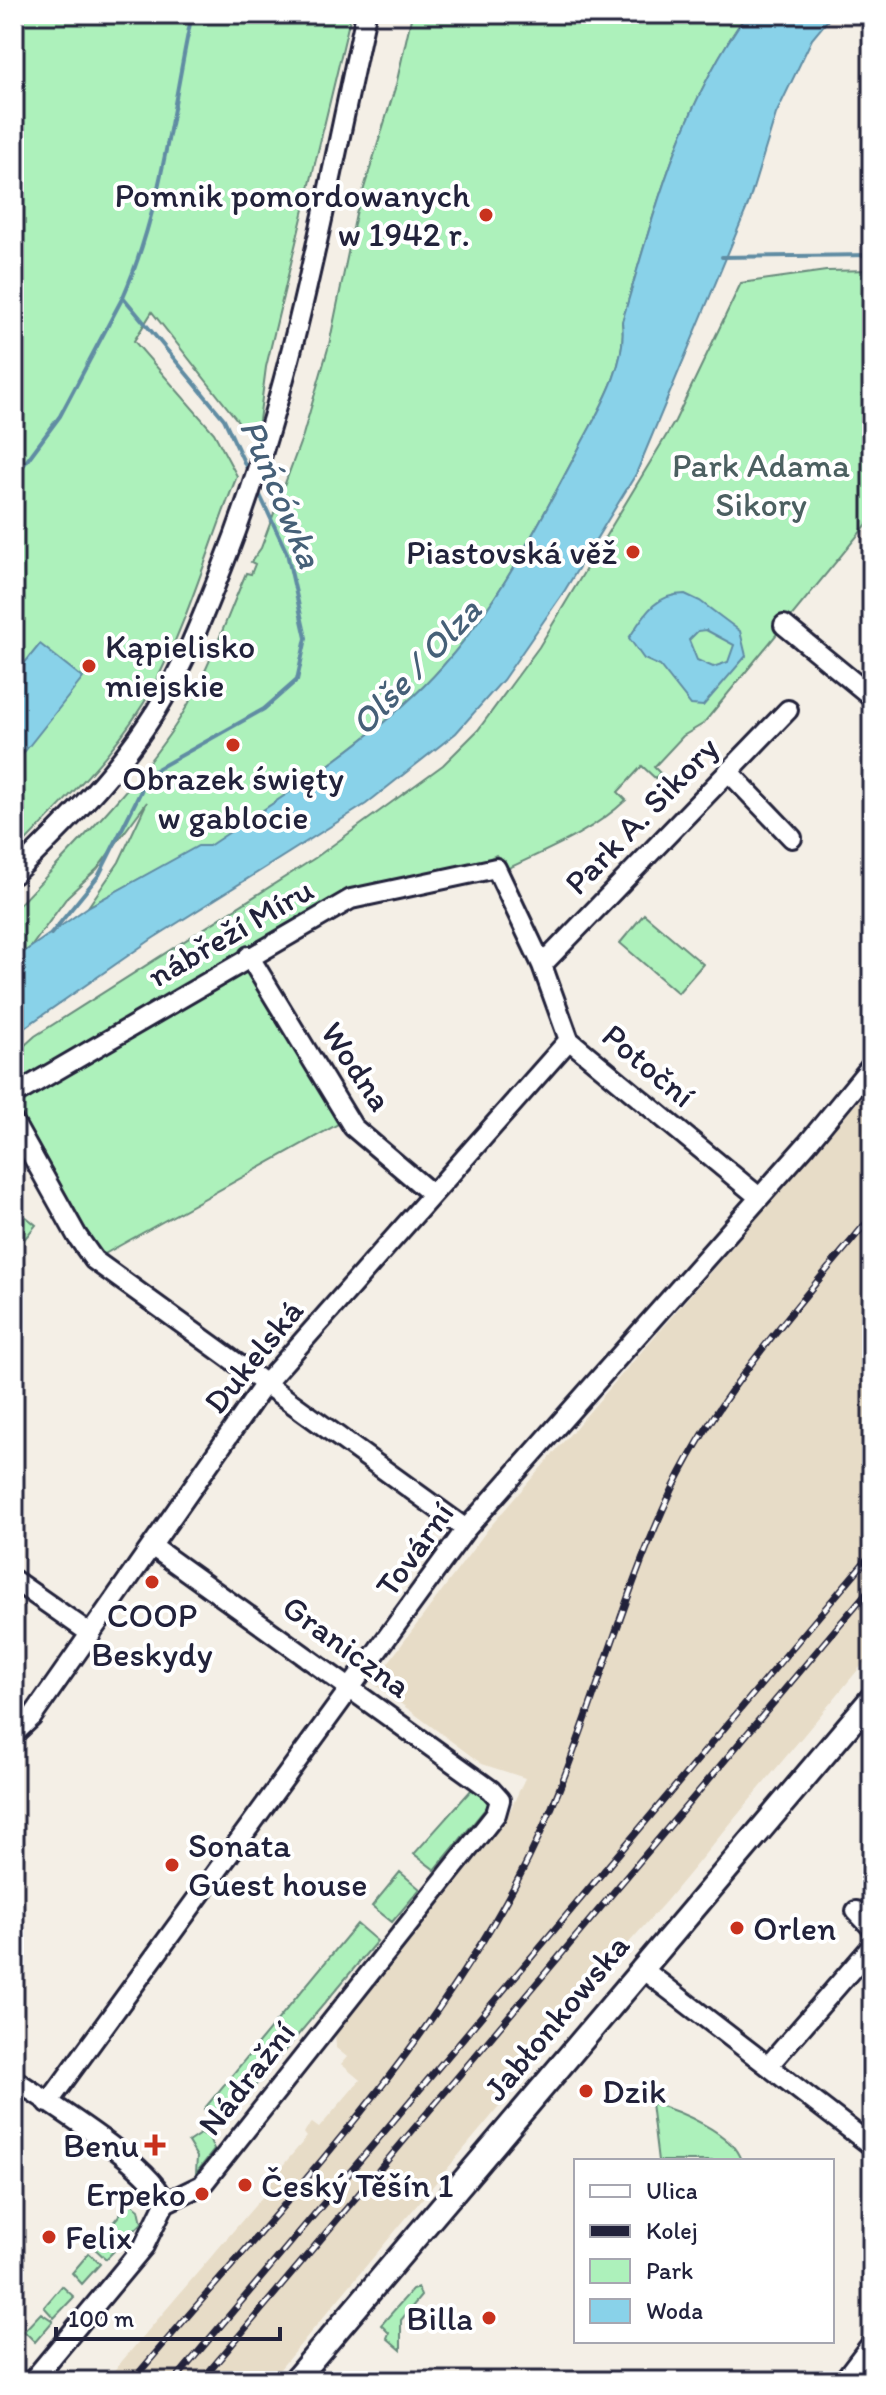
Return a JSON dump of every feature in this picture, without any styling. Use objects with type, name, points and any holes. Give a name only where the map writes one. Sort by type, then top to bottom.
[{"type":"main road","name":"Jabłonkowska","points":[[294,2381],[872,1698]]},
{"type":"street","points":[[14,874],[122,758],[167,692],[196,634],[275,423],[366,14]]},
{"type":"street","points":[[784,625],[872,697]]},
{"type":"street","name":"Park A. Sikory","points":[[542,965],[788,710]]},
{"type":"street","points":[[728,771],[792,838]]},
{"type":"street","name":"Potoční","points":[[496,868],[542,965],[569,1040],[759,1197]]},
{"type":"street","name":"nábřeží Míru","points":[[14,1095],[351,899],[496,868]]},
{"type":"street","name":"Wodna","points":[[249,956],[353,1127],[432,1194]]},
{"type":"street","name":"Dukelská","points":[[14,1734],[32,1717],[264,1385],[569,1040]]},
{"type":"street","name":"Tovární","points":[[48,2103],[352,1690],[466,1529],[872,1065]]},
{"type":"street","points":[[14,1123],[77,1236],[94,1260],[466,1529]]},
{"type":"street","name":"Graniczna","points":[[153,1547],[491,1790],[500,1800]]},
{"type":"street","points":[[14,1580],[91,1634]]},
{"type":"street","name":"Nádražní","points":[[165,2203],[202,2185],[496,1814],[500,1800]]},
{"type":"street","points":[[856,1911],[872,1928]]},
{"type":"street","points":[[768,2066],[872,1946]]},
{"type":"street","points":[[641,1968],[872,2146]]},
{"type":"street","points":[[14,2079],[138,2167],[159,2187],[165,2203],[144,2246],[32,2381]]},
{"type":"street","points":[[843,2381],[872,2343]]},
{"type":"street","points":[[14,2374],[24,2381]]},
{"type":"shaded area","points":[[872,1085],[872,1653],[666,1901],[524,2061],[524,2077],[270,2381],[105,2381],[270,2188],[267,2184],[307,2137],[304,2133],[307,2128],[312,2123],[319,2128],[360,2080],[341,2064],[347,2057],[336,2048],[335,2029],[508,1815],[525,1778],[482,1764],[373,1683],[488,1529]]},
{"type":"green space","points":[[14,14],[351,14],[266,367],[256,444],[152,312],[134,341],[214,433],[237,476],[178,634],[140,709],[90,774],[14,854]]},
{"type":"green space","points":[[412,14],[747,14],[704,85],[671,162],[622,322],[620,355],[609,389],[527,544],[470,633],[400,709],[320,771],[209,847],[198,847],[88,907],[119,862],[147,802],[97,869],[68,896],[31,947],[14,959],[14,910],[116,802],[171,732],[203,675],[246,573],[251,574],[255,564],[251,562],[261,548],[303,435],[329,345],[356,214],[396,85]]},
{"type":"green space","name":"Park Adama Sikory","points":[[872,270],[872,518],[703,724],[683,736],[654,767],[660,773],[655,778],[642,766],[618,792],[626,800],[613,811],[570,839],[507,869],[496,855],[474,867],[351,892],[14,1089],[14,1055],[35,1036],[315,858],[443,765],[478,730],[539,647],[675,421],[741,283],[826,271]]},
{"type":"green space","points":[[644,914],[703,964],[678,993],[620,943]]},
{"type":"green space","points":[[251,969],[338,1124],[101,1256],[14,1101]]},
{"type":"green space","points":[[14,1207],[36,1225],[14,1252]]},
{"type":"green space","points":[[472,1789],[491,1802],[435,1870],[414,1854]]},
{"type":"green space","points":[[400,1872],[420,1889],[392,1922],[372,1906]]},
{"type":"green space","points":[[357,1924],[377,1941],[223,2124],[204,2109]]},
{"type":"green space","points":[[651,2103],[689,2117],[716,2132],[728,2141],[740,2159],[658,2159]]},
{"type":"green space","points":[[200,2134],[208,2135],[214,2150],[196,2173],[197,2157],[188,2142]]},
{"type":"green space","points":[[130,2202],[139,2209],[142,2223],[106,2259],[93,2247]]},
{"type":"green space","points":[[89,2253],[100,2264],[82,2284],[72,2273]]},
{"type":"green space","points":[[62,2286],[74,2297],[54,2318],[44,2307]]},
{"type":"green space","points":[[418,2288],[421,2296],[401,2320],[401,2350],[387,2338],[389,2333],[381,2325],[412,2290]]},
{"type":"green space","points":[[41,2313],[53,2321],[35,2342],[24,2331]]},
{"type":"water","points":[[747,14],[833,14],[812,39],[776,114],[748,205],[636,474],[565,590],[503,680],[456,733],[366,804],[152,939],[14,1035],[14,959],[88,907],[198,846],[209,846],[320,771],[400,709],[470,633],[527,544],[609,389],[620,355],[622,322],[671,162],[704,85]]},
{"type":"water","points":[[685,594],[700,601],[740,631],[746,656],[703,706],[691,705],[660,666],[644,659],[629,638],[651,607],[675,595]],"holes":[[[706,630],[734,645],[728,662],[713,667],[697,660],[689,640],[698,631]]]},
{"type":"water","points":[[40,644],[83,678],[14,765],[14,676]]},
{"type":"waterway","name":"Puńcówka","points":[[192,14],[157,193],[123,297],[224,419],[249,473]]},
{"type":"waterway","points":[[722,257],[872,255]]},
{"type":"waterway","points":[[14,478],[60,416],[123,297]]},
{"type":"waterway","name":"Puńcówka","points":[[51,934],[99,875],[150,773],[264,709],[297,680],[306,638],[287,553],[258,491]]},
{"type":"railway","points":[[132,2381],[287,2202],[387,2080],[477,1951],[516,1883],[561,1786],[633,1584],[674,1486],[716,1413],[740,1379],[872,1216]]},
{"type":"railway","points":[[174,2381],[872,1553]]},
{"type":"railway","points":[[201,2381],[872,1586]]},
{"type":"place","name":"Pomnik pomordowanych w 1942 r.","points":[[486,215]]},
{"type":"place","name":"Piastovská věž","points":[[633,552]]},
{"type":"place","name":"Kąpielisko miejskie","points":[[89,666]]},
{"type":"place","name":"Obrazek święty w gablocie","points":[[233,745]]},
{"type":"place","name":"COOP Beskydy","points":[[152,1582]]},
{"type":"place","name":"Sonata Guest house","points":[[172,1865]]},
{"type":"place","name":"Orlen","points":[[737,1928]]},
{"type":"place","name":"Dzik","points":[[586,2091]]},
{"type":"place","name":"Benu","points":[[155,2145]]},
{"type":"place","name":"Český Těšín 1","points":[[245,2185]]},
{"type":"place","name":"Erpeko","points":[[202,2194]]},
{"type":"place","name":"Felix","points":[[49,2237]]},
{"type":"place","name":"Billa","points":[[489,2318]]},
{"type":"water label","name":"Olše / Olza","points":[[415,666]]}]
